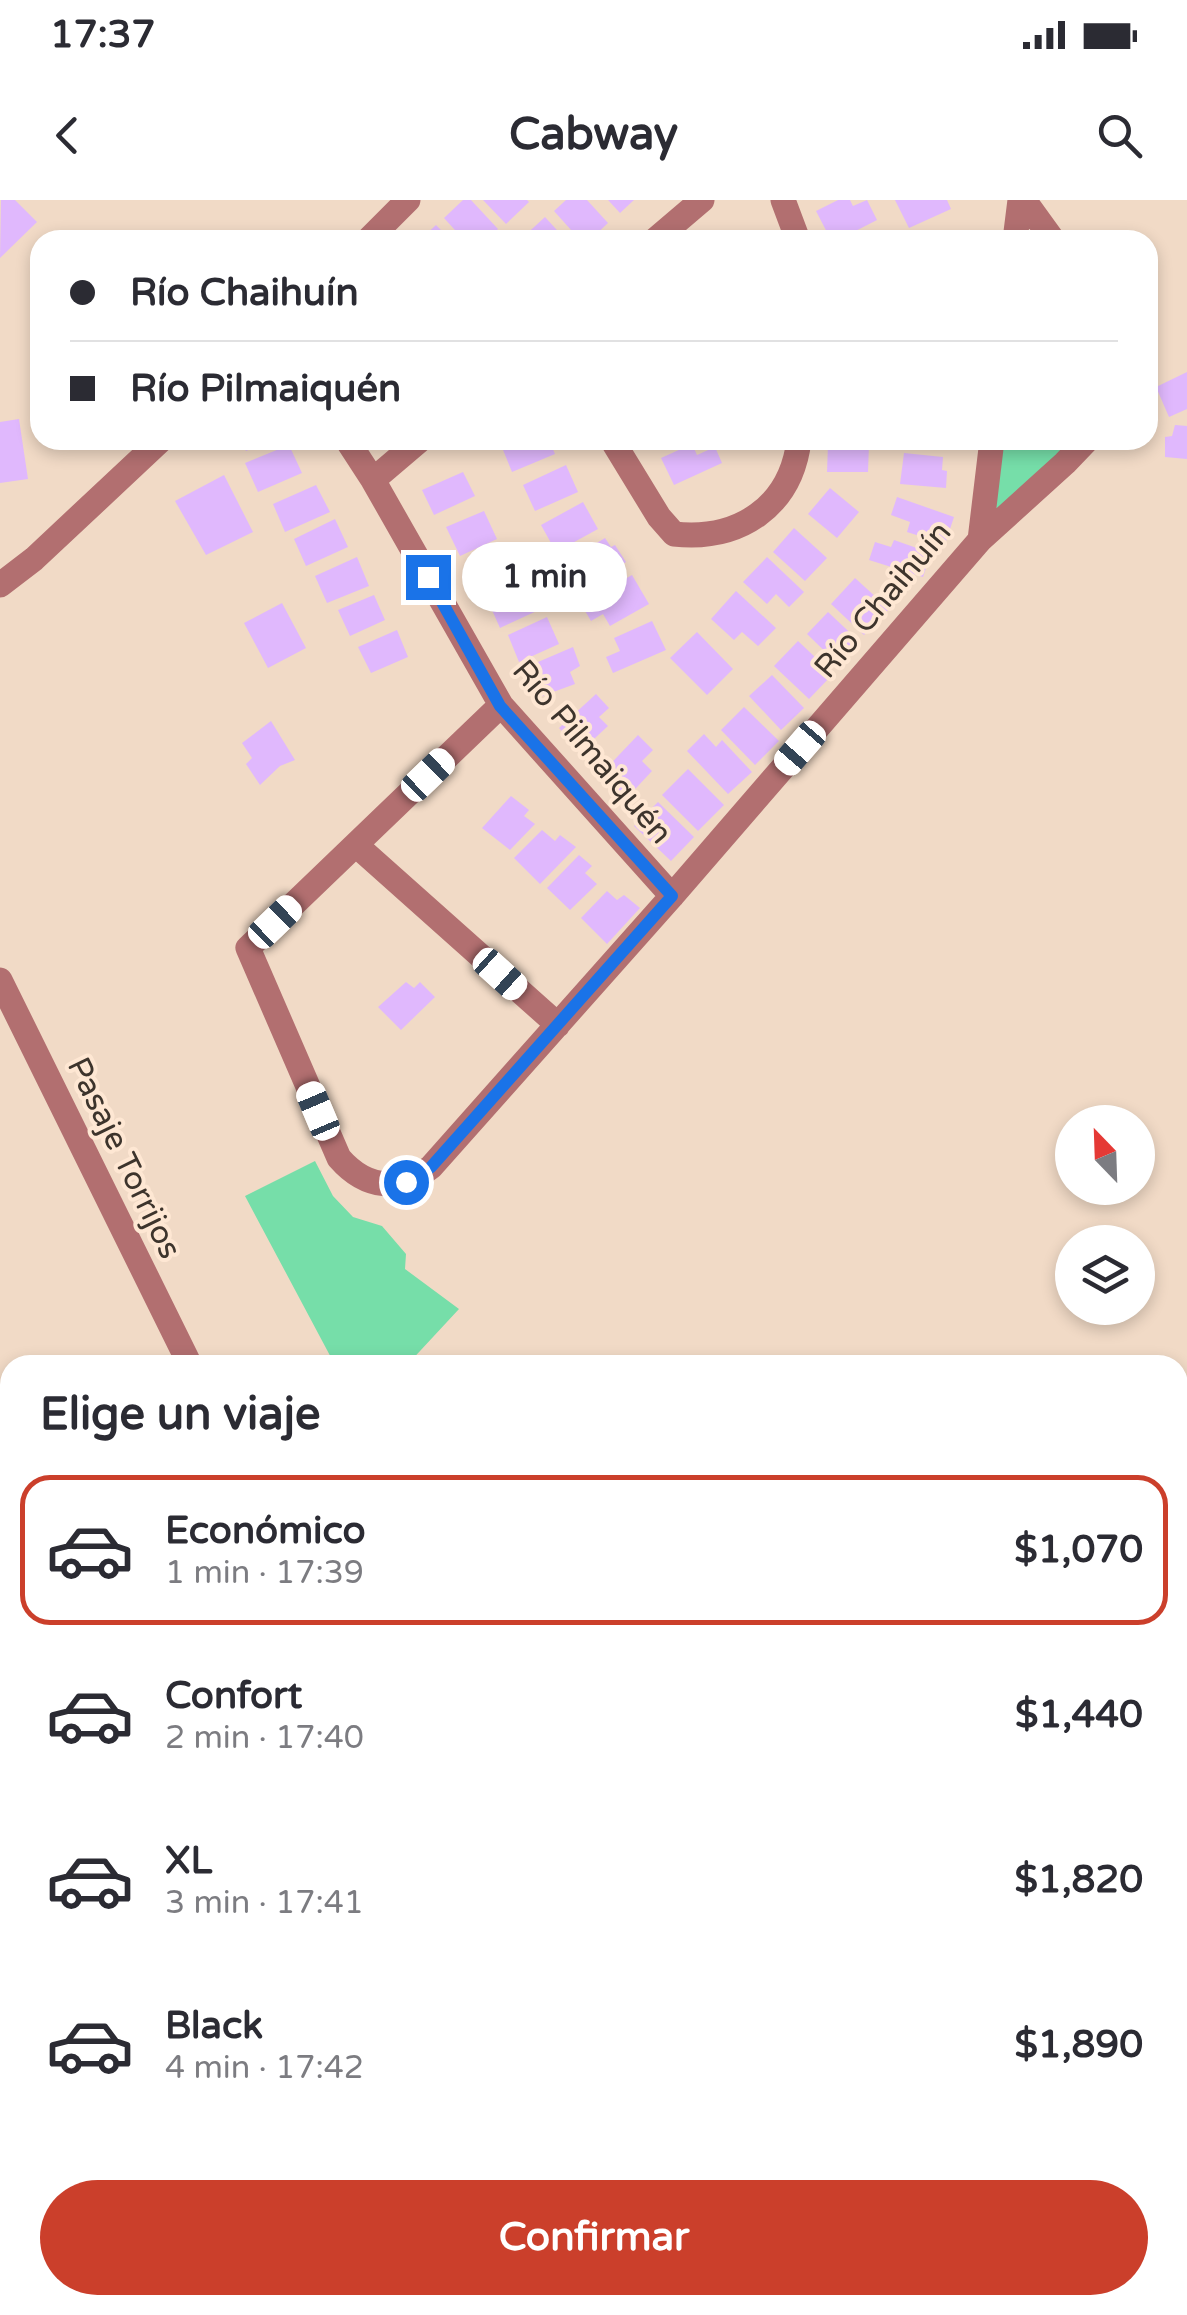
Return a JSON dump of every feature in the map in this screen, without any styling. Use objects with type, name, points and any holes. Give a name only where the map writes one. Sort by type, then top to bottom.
[{"type":"street","points":[[378,230],[408,200]]},
{"type":"street","points":[[667,230],[702,200]]},
{"type":"street","points":[[783,200],[794,230]]},
{"type":"street","points":[[1017,230],[1022,200]]},
{"type":"street","points":[[1022,200],[1045,230]]},
{"type":"street","points":[[0,585],[150,450]]},
{"type":"street","name":"Río Pilmaiquén","points":[[353,450],[500,706],[672,896]]},
{"type":"street","points":[[372,480],[408,450]]},
{"type":"street","points":[[618,450],[658,516],[674,534],[690,536],[722,533],[762,512],[790,478],[798,450]]},
{"type":"street","name":"Río Chaihuín","points":[[500,706],[248,948],[339,1158],[349,1170],[377,1183],[406,1182],[431,1167],[980,540],[991,450]]},
{"type":"street","points":[[980,540],[1078,450]]},
{"type":"street","points":[[356,845],[558,1025]]},
{"type":"street","name":"Pasaje Torrijos","points":[[0,980],[185,1355]]},
{"type":"green space","points":[[1000,450],[1063,450],[992,517]]},
{"type":"green space","points":[[315,1161],[333,1196],[353,1217],[382,1226],[406,1254],[405,1269],[459,1309],[416,1355],[330,1355],[245,1196]]},
{"type":"building","points":[[1,200],[15,200],[37,222],[0,258]]},
{"type":"building","points":[[463,200],[471,200],[498,229],[455,230],[444,218]]},
{"type":"building","points":[[483,200],[527,200],[529,202],[506,224]]},
{"type":"building","points":[[566,200],[587,200],[608,223],[601,230],[571,230],[554,211]]},
{"type":"building","points":[[608,200],[634,200],[620,213]]},
{"type":"building","points":[[838,200],[850,200],[853,206],[867,200],[877,220],[858,230],[826,230],[816,211]]},
{"type":"building","points":[[895,200],[947,200],[951,209],[909,228]]},
{"type":"building","points":[[545,217],[557,230],[531,230]]},
{"type":"building","points":[[1187,372],[1187,409],[1169,417],[1158,386]]},
{"type":"building","points":[[19,419],[28,479],[0,483],[0,422]]},
{"type":"building","points":[[1175,425],[1187,426],[1187,459],[1165,457],[1165,437],[1172,436]]},
{"type":"building","points":[[277,450],[291,450],[302,473],[258,492],[245,463]]},
{"type":"building","points":[[503,450],[553,450],[555,454],[512,472]]},
{"type":"building","points":[[679,450],[695,450],[697,455],[716,450],[722,463],[674,485],[661,458]]},
{"type":"building","points":[[828,450],[869,450],[868,472],[827,472]]},
{"type":"building","points":[[904,453],[943,457],[946,488],[900,484]]},
{"type":"building","points":[[566,465],[578,492],[535,511],[523,485]]},
{"type":"building","points":[[463,472],[475,496],[434,515],[422,490]]},
{"type":"building","points":[[224,475],[253,532],[206,555],[175,501]]},
{"type":"building","points":[[316,485],[330,512],[285,532],[273,504]]},
{"type":"building","points":[[830,488],[859,512],[837,538],[808,514]]},
{"type":"building","points":[[897,497],[954,517],[945,544],[907,532],[910,522],[891,515]]},
{"type":"building","points":[[583,502],[598,529],[556,552],[541,525]]},
{"type":"building","points":[[484,511],[497,539],[460,556],[446,527]]},
{"type":"building","points":[[335,519],[348,547],[306,566],[294,539]]},
{"type":"building","points":[[794,528],[827,558],[805,581],[773,552]]},
{"type":"building","points":[[605,538],[626,562],[591,584],[583,572],[568,581],[559,566]]},
{"type":"building","points":[[894,540],[931,553],[923,577],[869,560],[875,542],[891,547]]},
{"type":"building","points":[[503,544],[517,571],[478,588],[466,562]]},
{"type":"building","points":[[357,557],[369,586],[327,603],[315,576]]},
{"type":"building","points":[[767,557],[804,592],[789,607],[776,594],[767,604],[743,582]]},
{"type":"building","points":[[632,575],[649,604],[610,626],[603,614],[591,621],[581,604]]},
{"type":"building","points":[[855,578],[889,609],[864,635],[831,604]]},
{"type":"building","points":[[527,582],[541,609],[500,628],[488,601]]},
{"type":"building","points":[[736,591],[776,628],[758,646],[742,632],[734,640],[711,619]]},
{"type":"building","points":[[374,595],[385,620],[350,636],[338,610]]},
{"type":"building","points":[[282,603],[306,648],[268,668],[244,623]]},
{"type":"building","points":[[828,612],[861,643],[839,665],[807,634]]},
{"type":"building","points":[[547,617],[559,644],[519,662],[508,635]]},
{"type":"building","points":[[652,621],[666,650],[613,673],[606,657],[620,651],[614,638]]},
{"type":"building","points":[[397,630],[408,657],[371,673],[358,647]]},
{"type":"building","points":[[697,632],[733,669],[707,695],[670,658]]},
{"type":"building","points":[[798,641],[833,674],[809,699],[774,666]]},
{"type":"building","points":[[573,647],[580,666],[570,672],[575,684],[537,698],[524,668]]},
{"type":"building","points":[[772,675],[804,708],[781,730],[749,696]]},
{"type":"building","points":[[596,694],[609,708],[599,717],[608,726],[581,751],[559,728]]},
{"type":"building","points":[[744,707],[779,741],[755,765],[721,730]]},
{"type":"building","points":[[271,721],[295,760],[280,766],[260,785],[246,764],[252,758],[242,743]]},
{"type":"building","points":[[704,734],[716,747],[722,740],[752,772],[728,794],[687,751]]},
{"type":"building","points":[[638,735],[653,750],[642,761],[652,771],[624,801],[598,777]]},
{"type":"building","points":[[688,769],[724,805],[698,831],[662,795]]},
{"type":"building","points":[[511,796],[529,810],[524,816],[535,824],[510,850],[482,828]]},
{"type":"building","points":[[658,802],[694,837],[671,861],[634,826]]},
{"type":"building","points":[[542,830],[555,841],[560,835],[576,847],[540,884],[514,858]]},
{"type":"building","points":[[579,855],[592,866],[585,873],[597,884],[570,910],[547,888]]},
{"type":"building","points":[[607,891],[617,900],[624,895],[640,908],[607,944],[581,918]]},
{"type":"building","points":[[406,982],[414,988],[420,982],[435,997],[401,1030],[378,1007]]},
{"type":"route","points":[[406,1182],[431,1167],[672,896],[500,706],[428,577]]}]
